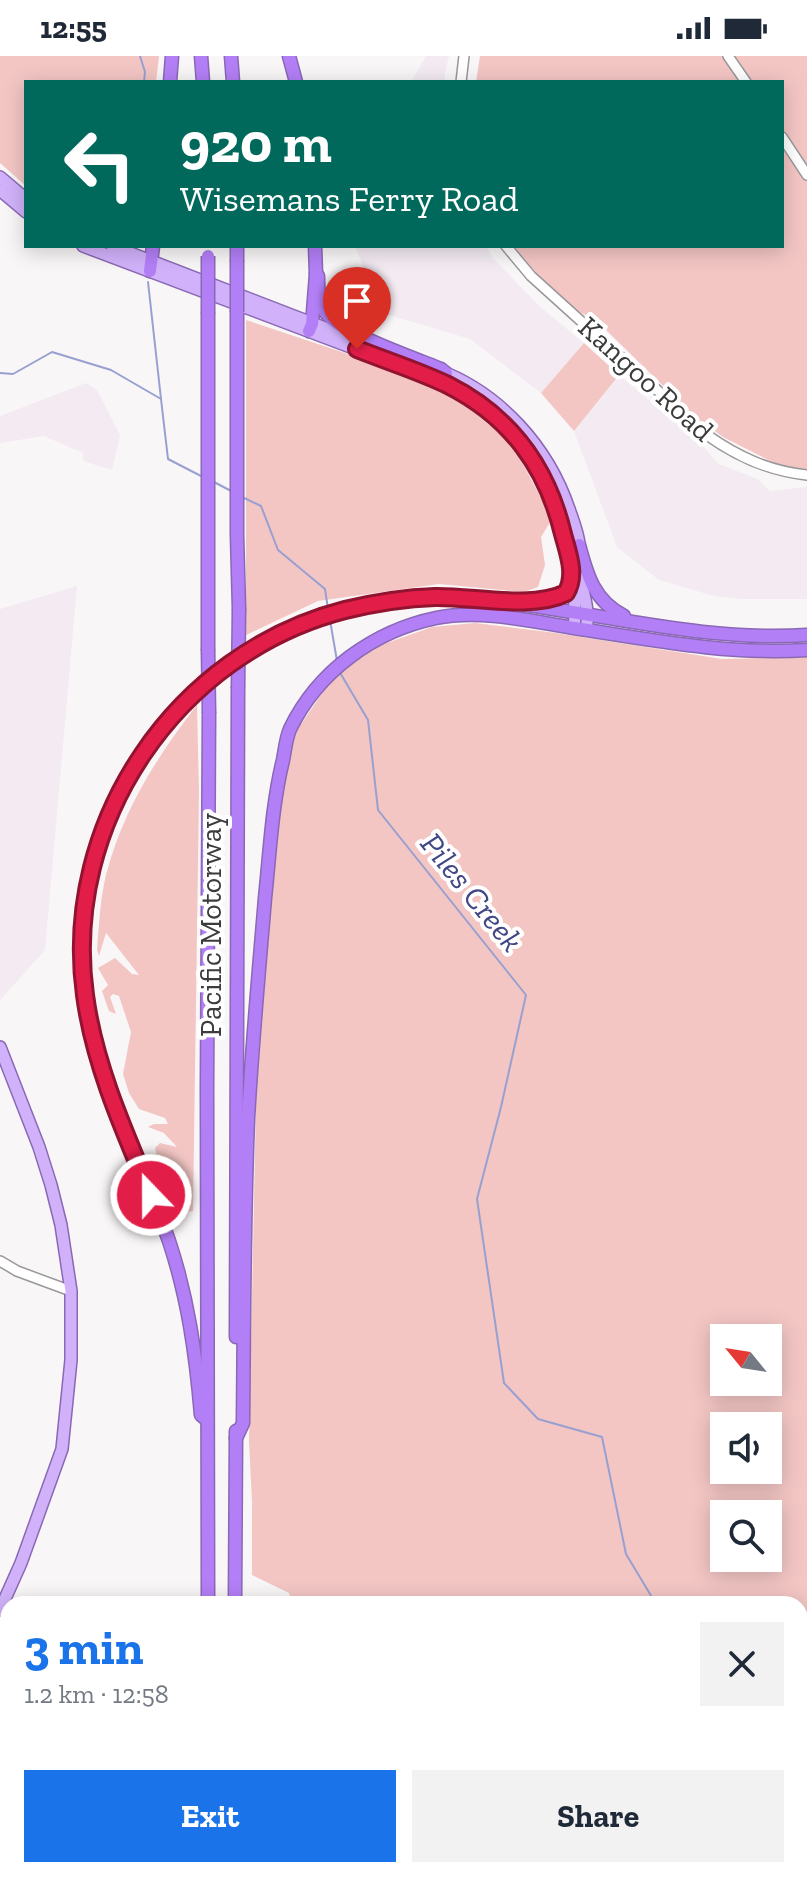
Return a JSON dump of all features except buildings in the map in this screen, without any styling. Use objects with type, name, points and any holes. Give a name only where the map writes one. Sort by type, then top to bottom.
[{"type":"highway","points":[[170,80],[172,56]]},
{"type":"highway","points":[[201,56],[203,80]]},
{"type":"highway","points":[[231,56],[233,80]]},
{"type":"highway","points":[[289,56],[295,80]]},
{"type":"highway","points":[[151,266],[153,248]]},
{"type":"highway","name":"Pacific Motorway","points":[[235,1596],[239,609],[237,248]]},
{"type":"highway","points":[[310,328],[316,274],[315,248]]},
{"type":"highway","name":"Pacific Motorway","points":[[208,251],[208,1596]]},
{"type":"highway","points":[[316,274],[320,301],[333,321],[446,373]]},
{"type":"highway","points":[[579,545],[588,577],[602,600],[619,614],[642,622]]},
{"type":"highway","points":[[504,602],[563,595],[573,580]]},
{"type":"highway","points":[[207,1420],[201,1415],[185,1298],[168,1239],[98,1058],[84,993],[83,916],[98,847],[110,814],[149,743],[194,694],[256,646],[287,629],[368,605],[436,597],[504,602],[747,636],[807,635]]},
{"type":"highway","points":[[236,1438],[243,1423],[250,1079],[275,792],[289,731],[304,705],[322,682],[363,646],[390,632],[437,618],[458,616],[525,620],[722,650],[807,650]]},
{"type":"main road","points":[[0,177],[24,197]]},
{"type":"main road","points":[[0,190],[24,210]]},
{"type":"main road","points":[[90,248],[151,266],[310,328],[446,384],[482,405],[517,438],[537,465],[554,500],[582,613]]},
{"type":"main road","points":[[116,248],[151,266]]},
{"type":"main road","points":[[310,328],[446,373],[487,396],[533,441],[560,484],[573,519],[579,545],[580,629]]},
{"type":"main road","points":[[0,1047],[51,1185],[61,1225],[71,1291],[71,1360],[62,1449],[6,1596]]},
{"type":"street","points":[[461,80],[464,56]]},
{"type":"street","points":[[728,56],[745,80]]},
{"type":"street","points":[[784,140],[807,175]]},
{"type":"street","name":"Kangoo Road","points":[[508,248],[550,293],[707,435],[753,463],[807,475]]},
{"type":"street","points":[[0,1261],[17,1271],[71,1291]]},
{"type":"shaded area","points":[[0,56],[159,56],[156,80],[24,80],[24,184],[0,163]]},
{"type":"shaded area","points":[[426,56],[449,56],[445,80],[412,80]]},
{"type":"shaded area","points":[[480,56],[807,56],[807,469],[778,465],[723,437],[694,416],[606,330],[608,326],[577,311],[565,301],[516,248],[784,248],[784,80],[476,80]]},
{"type":"shaded area","points":[[356,248],[487,248],[538,305],[584,343],[541,393],[470,339],[382,313]]},
{"type":"shaded area","points":[[246,320],[393,369],[463,403],[513,445],[552,519],[541,537],[545,565],[538,587],[524,592],[439,584],[318,601],[246,635]]},
{"type":"shaded area","points":[[584,343],[619,375],[574,431],[541,393]]},
{"type":"shaded area","points":[[619,375],[698,441],[719,464],[758,479],[770,491],[807,487],[807,599],[714,596],[659,580],[617,547],[574,431]]},
{"type":"shaded area","points":[[86,383],[97,390],[120,435],[112,470],[83,461],[83,453],[44,436],[0,443],[0,416]]},
{"type":"shaded area","points":[[77,586],[45,950],[0,1000],[0,609]]},
{"type":"shaded area","points":[[475,623],[722,659],[807,657],[807,1596],[290,1596],[252,1575],[249,1441],[257,1055],[280,795],[295,733],[327,686],[367,650],[432,627]]},
{"type":"shaded area","points":[[197,705],[199,792],[193,1211],[171,1214],[155,1148],[160,1143],[177,1147],[164,1133],[148,1127],[168,1124],[165,1118],[139,1109],[129,1093],[123,1074],[131,1032],[119,996],[113,994],[110,997],[116,1014],[109,1011],[102,991],[108,985],[98,968],[115,958],[132,974],[139,975],[106,933],[99,956],[97,950],[104,884],[122,828],[142,786]]},
{"type":"waterway","points":[[140,56],[144,80]]},
{"type":"waterway","points":[[148,282],[161,399]]},
{"type":"waterway","name":"Piles Creek","points":[[0,373],[13,374],[52,352],[111,370],[161,399],[168,459],[201,476]]},
{"type":"waterway","name":"Piles Creek","points":[[214,482],[233,492]]},
{"type":"waterway","name":"Piles Creek","points":[[242,497],[261,506],[278,550],[325,589],[328,609]]},
{"type":"waterway","name":"Piles Creek","points":[[330,620],[337,661]]},
{"type":"waterway","name":"Piles Creek","points":[[339,671],[368,720],[378,810],[526,995],[477,1199],[504,1383],[538,1419],[602,1437],[626,1554],[651,1596]]},
{"type":"route","points":[[151,1195],[98,1058],[83,977],[83,916],[98,847],[118,795],[149,743],[194,694],[230,664],[287,629],[343,610],[403,600],[436,597],[504,602],[561,596],[573,580],[554,500],[537,465],[517,438],[482,405],[461,392],[357,349]]}]
